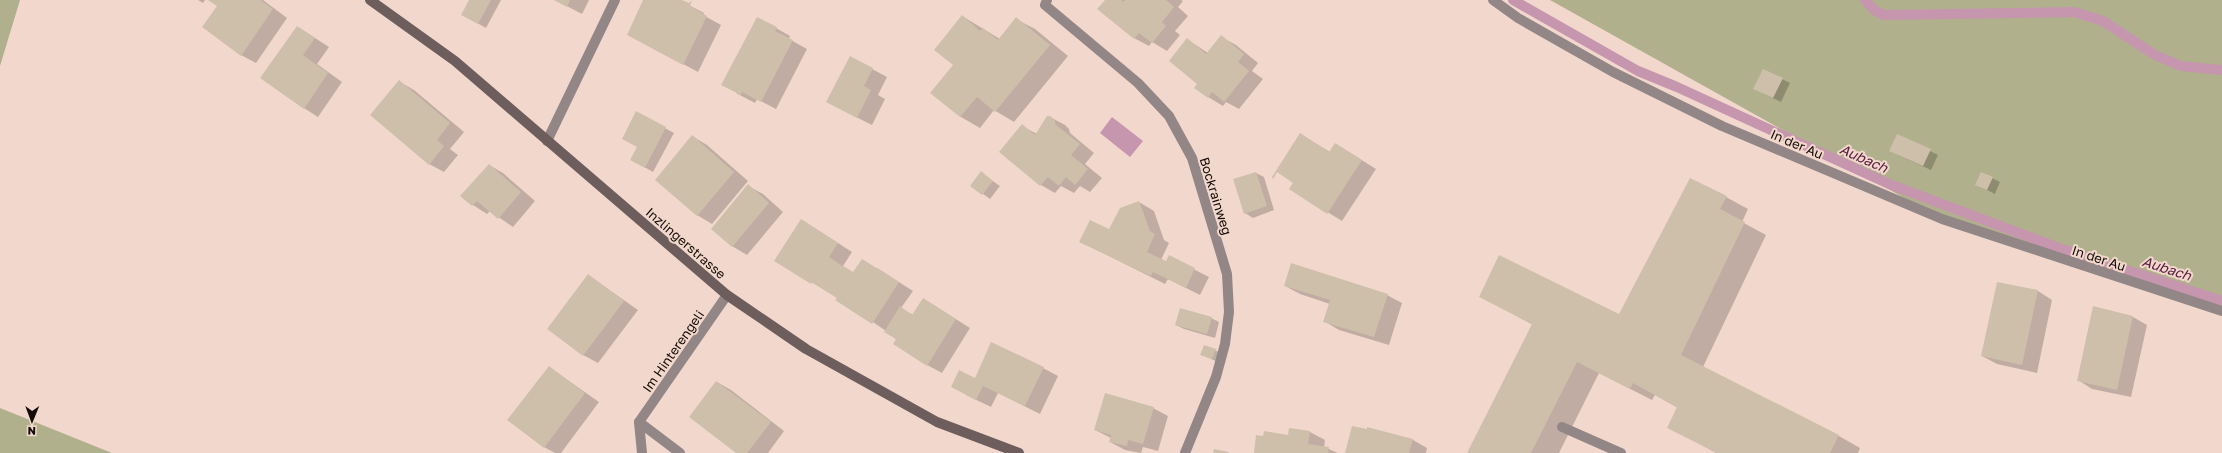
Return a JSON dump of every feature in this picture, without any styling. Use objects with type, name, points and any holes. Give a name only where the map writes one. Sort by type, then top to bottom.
[{"type":"street","name":"Inzlingerstrasse","points":[[370,0],[455,62],[727,295],[806,349],[937,422],[1019,453]]},
{"type":"street","points":[[548,141],[615,0]]},
{"type":"street","name":"Bockrainweg","points":[[1047,0],[1045,5],[1138,83],[1169,116],[1192,158],[1227,274],[1229,312],[1225,344],[1216,377],[1185,453]]},
{"type":"street","name":"In der Au","points":[[1493,0],[1518,18],[1613,72],[1722,126],[1942,219],[2222,311]]},
{"type":"street","name":"Im Hinterengeli","points":[[639,422],[727,295]]},
{"type":"street","points":[[639,422],[642,453]]},
{"type":"street","points":[[639,422],[680,453]]},
{"type":"street","points":[[1562,427],[1621,453]]},
{"type":"green space","points":[[0,0],[20,0],[0,66]]},
{"type":"green space","points":[[1550,0],[2222,0],[2222,301],[1942,219]]},
{"type":"green space","points":[[0,408],[112,453],[0,453]]},
{"type":"shaded area","points":[[1112,117],[1143,141],[1130,157],[1100,133]]},
{"type":"building","points":[[208,0],[260,0],[273,9],[241,56],[202,27],[217,6]]},
{"type":"building","points":[[469,0],[491,0],[478,24],[461,15]]},
{"type":"building","points":[[554,0],[570,0],[567,7]]},
{"type":"building","points":[[643,0],[682,0],[689,3],[692,0],[690,6],[707,16],[683,65],[627,35]]},
{"type":"building","points":[[1105,0],[1121,0],[1124,2],[1125,0],[1166,0],[1174,7],[1162,22],[1166,26],[1152,43],[1139,33],[1134,39],[1097,9]]},
{"type":"building","points":[[962,15],[980,31],[983,28],[998,40],[1016,17],[1050,45],[995,112],[977,97],[960,117],[930,93],[953,65],[934,50]]},
{"type":"building","points":[[757,17],[777,27],[775,31],[793,40],[761,102],[742,92],[741,95],[721,85]]},
{"type":"building","points":[[297,26],[315,38],[303,55],[328,73],[304,109],[260,78]]},
{"type":"building","points":[[1221,35],[1244,54],[1238,62],[1249,71],[1224,102],[1212,92],[1208,98],[1194,88],[1197,84],[1169,61],[1187,38],[1206,54]]},
{"type":"building","points":[[850,56],[873,68],[864,86],[871,90],[857,118],[826,102]]},
{"type":"building","points":[[1763,69],[1783,78],[1773,98],[1753,89]]},
{"type":"building","points":[[399,80],[450,123],[437,140],[444,146],[429,165],[370,115]]},
{"type":"building","points":[[636,111],[666,127],[645,168],[630,160],[637,147],[622,139]]},
{"type":"building","points":[[1047,116],[1050,116],[1055,120],[1055,124],[1080,144],[1071,155],[1088,169],[1075,185],[1066,177],[1059,186],[1048,177],[1040,186],[999,152],[1022,124],[1035,135]]},
{"type":"building","points":[[1300,133],[1329,152],[1335,143],[1362,160],[1327,214],[1289,189],[1293,183],[1277,172],[1273,179],[1272,177]]},
{"type":"building","points":[[1897,134],[1931,149],[1923,166],[1889,151]]},
{"type":"building","points":[[692,135],[734,172],[697,216],[655,180]]},
{"type":"building","points":[[489,164],[521,192],[498,219],[477,201],[472,206],[460,196]]},
{"type":"building","points":[[981,171],[993,181],[982,195],[970,186]]},
{"type":"building","points":[[1256,172],[1267,206],[1244,214],[1233,179]]},
{"type":"building","points":[[1981,172],[1993,177],[1987,190],[1975,185]]},
{"type":"building","points":[[1690,178],[1727,196],[1720,209],[1745,222],[1681,355],[1839,435],[1830,453],[1717,453],[1667,428],[1677,407],[1633,383],[1630,389],[1577,362],[1531,453],[1467,453],[1532,324],[1479,297],[1499,255],[1619,314]]},
{"type":"building","points":[[748,184],[769,203],[732,247],[711,229]]},
{"type":"building","points":[[1139,201],[1150,231],[1155,234],[1147,252],[1166,261],[1169,255],[1195,268],[1186,288],[1153,272],[1151,276],[1079,242],[1090,220],[1109,229],[1120,208]]},
{"type":"building","points":[[801,219],[838,243],[829,257],[841,265],[853,272],[862,259],[899,282],[872,324],[835,300],[837,298],[774,261]]},
{"type":"building","points":[[1291,263],[1388,294],[1374,337],[1323,322],[1330,300],[1284,286]]},
{"type":"building","points":[[588,274],[624,301],[583,356],[547,329]]},
{"type":"building","points":[[1997,282],[2038,290],[2022,365],[1981,356]]},
{"type":"building","points":[[923,298],[956,319],[927,366],[893,344],[896,339],[884,332],[900,306],[912,315]]},
{"type":"building","points":[[2093,306],[2133,316],[2117,390],[2077,381]]},
{"type":"building","points":[[1180,308],[1212,317],[1207,334],[1175,325]]},
{"type":"building","points":[[991,342],[1044,367],[1025,406],[983,386],[976,400],[951,387],[959,370],[975,378]]},
{"type":"building","points":[[1204,345],[1216,349],[1212,359],[1200,355]]},
{"type":"building","points":[[549,366],[585,393],[544,448],[507,420]]},
{"type":"building","points":[[716,381],[771,422],[747,453],[736,453],[689,417]]},
{"type":"building","points":[[1105,393],[1154,407],[1143,444],[1128,440],[1127,446],[1109,442],[1111,435],[1094,430]]},
{"type":"building","points":[[1352,426],[1367,429],[1367,427],[1413,439],[1409,453],[1345,453]]},
{"type":"building","points":[[1289,428],[1310,431],[1308,444],[1329,447],[1328,453],[1254,453],[1256,435],[1263,436],[1264,431],[1288,435]]},
{"type":"building","points":[[1214,449],[1229,452],[1229,453],[1213,453]]},
{"type":"waterway","name":"Aubach","points":[[1513,0],[1638,71],[1677,87],[1889,184],[2059,248],[2222,301]]},
{"type":"waterway","name":"Aubach","points":[[1865,0],[1874,10],[1884,15],[2074,12],[2103,21],[2155,55],[2181,66],[2222,70]]}]
